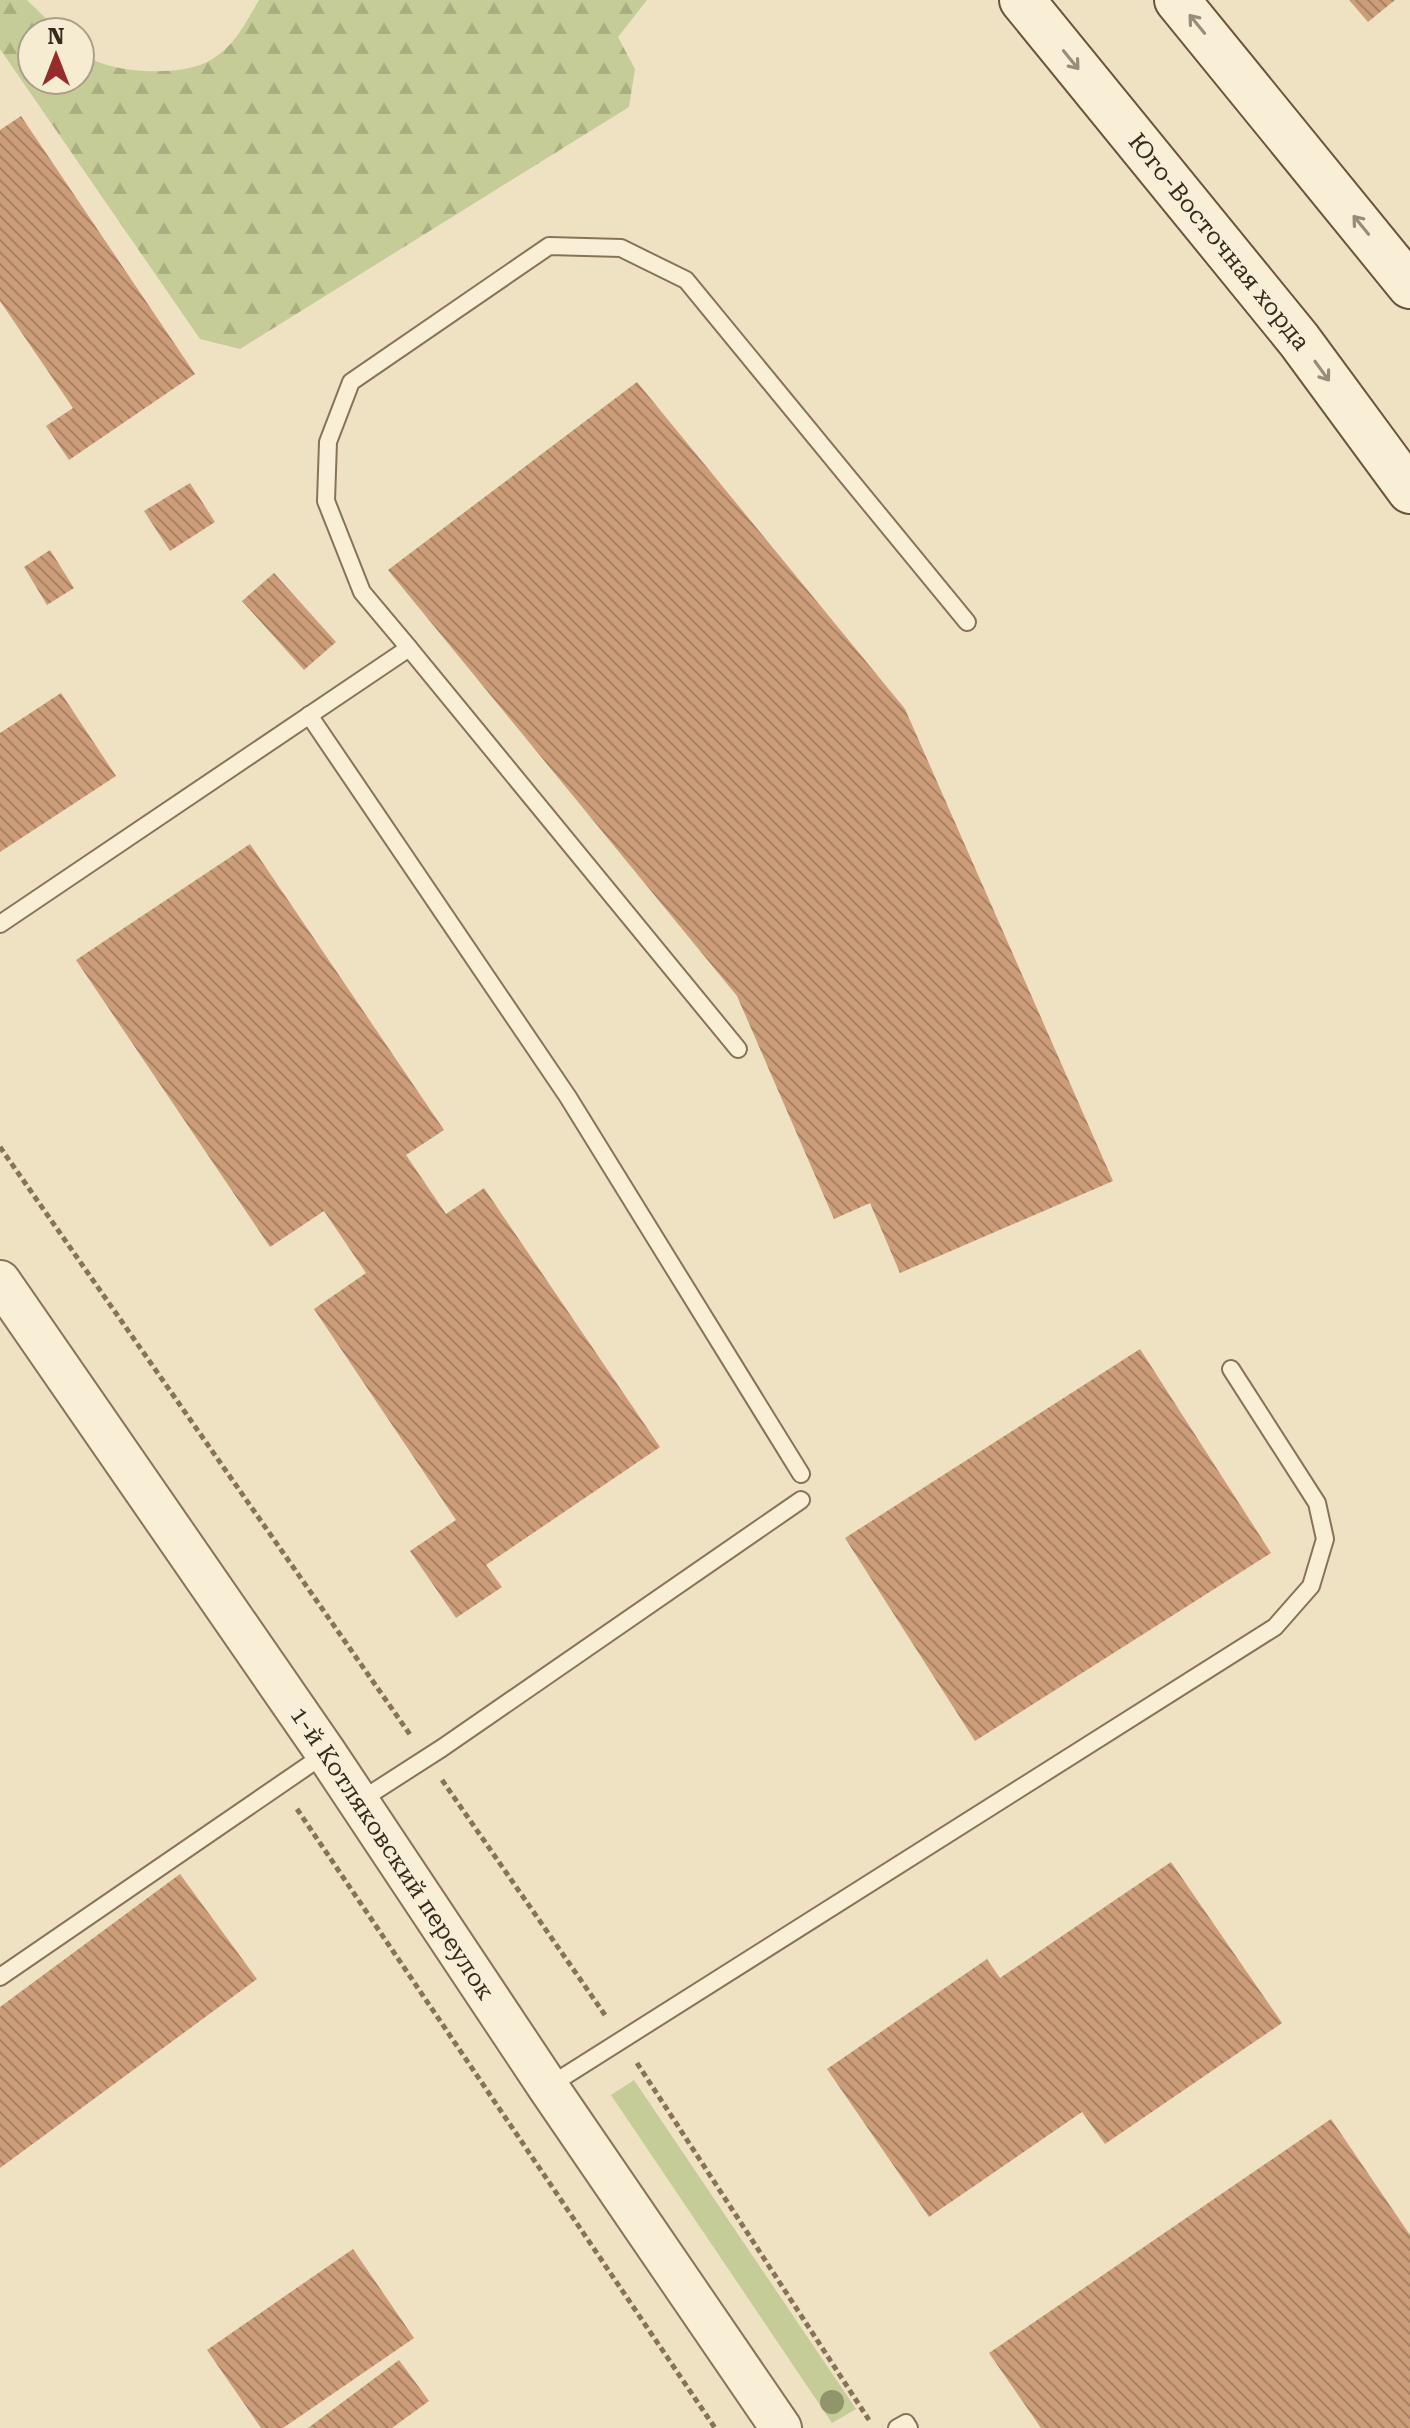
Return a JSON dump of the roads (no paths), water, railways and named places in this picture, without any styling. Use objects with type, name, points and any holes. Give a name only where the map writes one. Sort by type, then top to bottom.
[{"type":"main road","name":"Юго-Восточная хорда","points":[[1022,0],[1299,340],[1410,491]]},
{"type":"main road","points":[[1177,0],[1410,286]]},
{"type":"street","name":"1-й Котляковский переулок","points":[[0,1281],[326,1753],[548,2087],[781,2428]]},
{"type":"lane","points":[[738,1049],[362,592],[326,501],[328,442],[351,382],[549,246],[621,248],[686,280],[967,622]]},
{"type":"lane","points":[[0,924],[409,648]]},
{"type":"lane","points":[[309,715],[568,1097],[801,1474]]},
{"type":"lane","points":[[548,2087],[1275,1627],[1311,1586],[1325,1539],[1317,1503],[1231,1369]]},
{"type":"lane","points":[[358,1802],[442,1748],[801,1500]]},
{"type":"lane","points":[[0,1977],[326,1753]]},
{"type":"lane","points":[[897,2428],[906,2423],[909,2428]]}]
